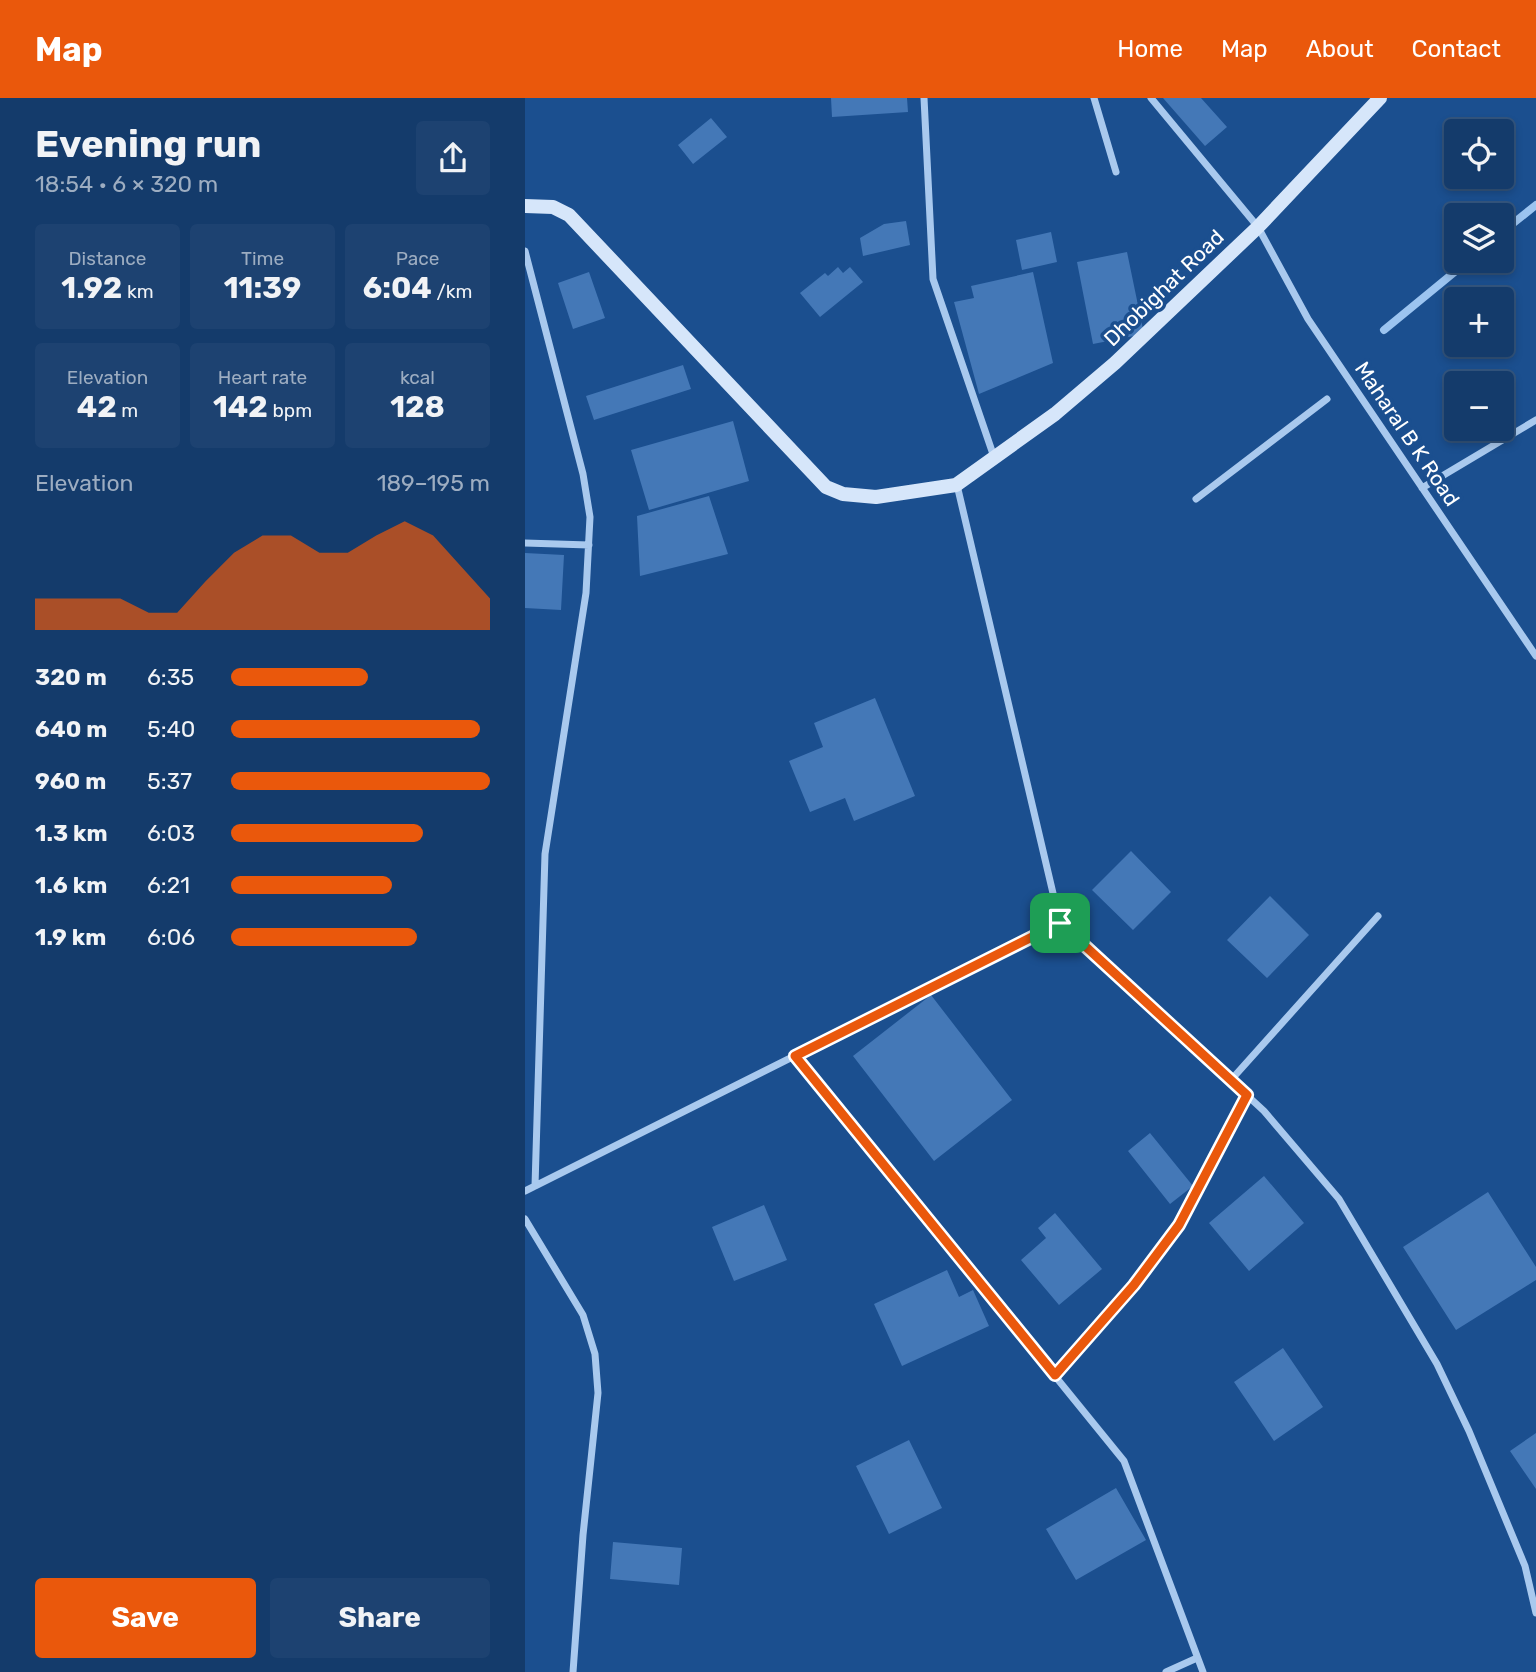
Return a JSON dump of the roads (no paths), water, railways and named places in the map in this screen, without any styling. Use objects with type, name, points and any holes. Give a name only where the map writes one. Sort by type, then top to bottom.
[{"type":"street","points":[[924,98],[933,279],[994,457]]},
{"type":"street","points":[[1094,98],[1116,172]]},
{"type":"street","name":"Maharal B K Road","points":[[1151,98],[1258,227],[1308,318],[1536,656]]},
{"type":"street","name":"Dhobighat Road","points":[[956,485],[1055,414],[1115,363],[1258,227],[1380,98]]},
{"type":"street","points":[[525,206],[553,207],[569,215],[826,487],[843,494],[876,497],[956,485],[1060,923],[1264,1111],[1339,1199],[1437,1364],[1469,1431],[1525,1566],[1536,1613]]},
{"type":"street","points":[[525,251],[583,474],[590,517],[586,593],[545,853],[535,1186]]},
{"type":"street","points":[[1196,499],[1327,399]]},
{"type":"street","points":[[1422,488],[1536,420]]},
{"type":"street","points":[[525,542],[589,544]]},
{"type":"street","points":[[1231,1080],[1378,916]]},
{"type":"street","points":[[525,1191],[1060,923]]},
{"type":"street","points":[[795,1056],[1124,1461],[1203,1672]]},
{"type":"street","points":[[1055,1375],[1134,1285],[1179,1225],[1247,1095]]},
{"type":"street","points":[[525,1219],[583,1315],[595,1354],[598,1394],[583,1535],[573,1672]]},
{"type":"street","points":[[1166,1672],[1197,1658]]},
{"type":"waterway","points":[[1514,223],[1536,205]]},
{"type":"waterway","points":[[1384,330],[1453,273]]}]
